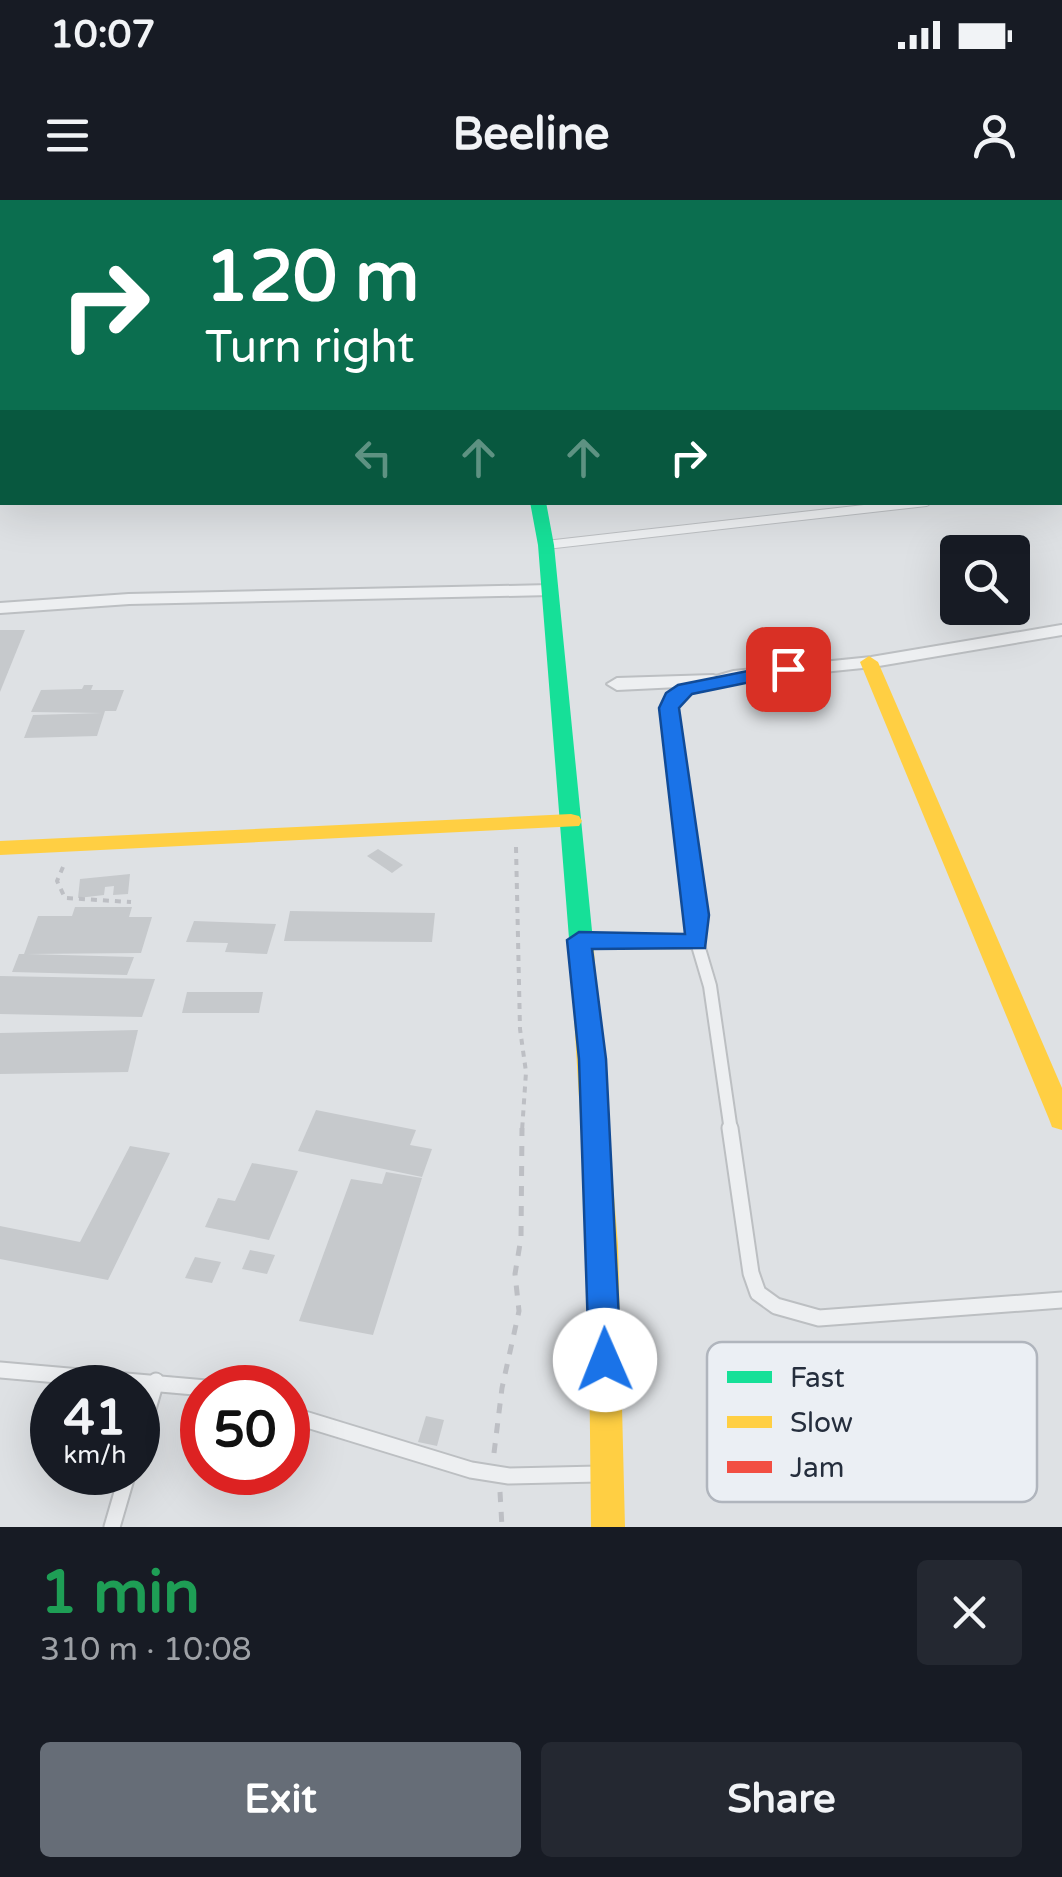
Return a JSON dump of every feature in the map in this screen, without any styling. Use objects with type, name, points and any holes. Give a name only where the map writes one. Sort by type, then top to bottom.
[{"type":"main road","points":[[539,505],[546,545],[592,1059],[603,1245],[608,1527]]},
{"type":"main road","points":[[870,662],[1062,1118]]},
{"type":"main road","points":[[0,848],[572,821]]},
{"type":"street","points":[[617,684],[713,681]]},
{"type":"lane","points":[[546,545],[899,505]]},
{"type":"lane","points":[[0,608],[129,599],[550,590]]},
{"type":"lane","points":[[1062,630],[957,644],[870,662],[713,681],[685,689],[669,708],[697,915],[697,942],[710,986],[751,1273],[758,1293],[776,1306],[818,1318],[1062,1300]]},
{"type":"lane","points":[[579,940],[697,942]]},
{"type":"lane","points":[[0,1370],[30,1372]]},
{"type":"lane","points":[[310,1421],[391,1448],[497,1474],[608,1474]]},
{"type":"lane","points":[[112,1527],[121,1495]]},
{"type":"path","points":[[502,1527],[494,1454],[518,1310],[515,1274],[521,1238],[522,1098],[526,1072],[520,1029],[514,876],[522,823]]},
{"type":"path","points":[[73,844],[57,881],[65,898],[131,902]]},
{"type":"building","points":[[0,630],[25,630],[0,692]]},
{"type":"building","points":[[84,685],[93,685],[91,690],[124,690],[116,711],[105,711],[97,736],[24,738],[33,715],[102,713],[31,712],[41,690],[82,689]]},
{"type":"building","points":[[378,849],[403,865],[392,873],[367,856]]},
{"type":"building","points":[[130,874],[128,894],[113,895],[114,886],[105,887],[104,895],[78,898],[80,879]]},
{"type":"building","points":[[75,907],[132,907],[129,917],[152,917],[141,953],[27,954],[134,957],[127,975],[12,972],[19,954],[24,954],[38,916],[72,916]]},
{"type":"building","points":[[290,911],[435,913],[432,942],[284,941]]},
{"type":"building","points":[[194,921],[276,924],[267,954],[225,952],[228,943],[186,942]]},
{"type":"building","points":[[0,976],[155,979],[142,1017],[0,1014]]},
{"type":"building","points":[[187,992],[263,992],[259,1013],[182,1013]]},
{"type":"building","points":[[138,1030],[128,1072],[0,1074],[0,1033]]},
{"type":"building","points":[[316,1110],[416,1130],[410,1145],[432,1149],[422,1177],[298,1151]]},
{"type":"building","points":[[130,1146],[170,1153],[108,1280],[0,1259],[0,1226],[80,1242]]},
{"type":"building","points":[[252,1163],[298,1171],[269,1240],[205,1227],[218,1198],[235,1201]]},
{"type":"building","points":[[386,1172],[422,1178],[373,1335],[299,1321],[351,1179],[382,1184]]},
{"type":"building","points":[[250,1250],[275,1255],[267,1274],[242,1269]]},
{"type":"building","points":[[195,1257],[221,1262],[212,1283],[185,1278]]},
{"type":"building","points":[[426,1416],[444,1420],[437,1446],[418,1442]]},
{"type":"traffic: fast","points":[[539,505],[546,545],[582,951]]},
{"type":"traffic: slow","points":[[869,662],[1062,1119]]},
{"type":"traffic: slow","points":[[0,848],[571,821]]},
{"type":"traffic: slow","points":[[582,951],[603,1245],[608,1527]]},
{"type":"route","points":[[605,1360],[592,1059],[579,940],[697,942],[697,915],[669,708],[685,689],[788,669]]}]
